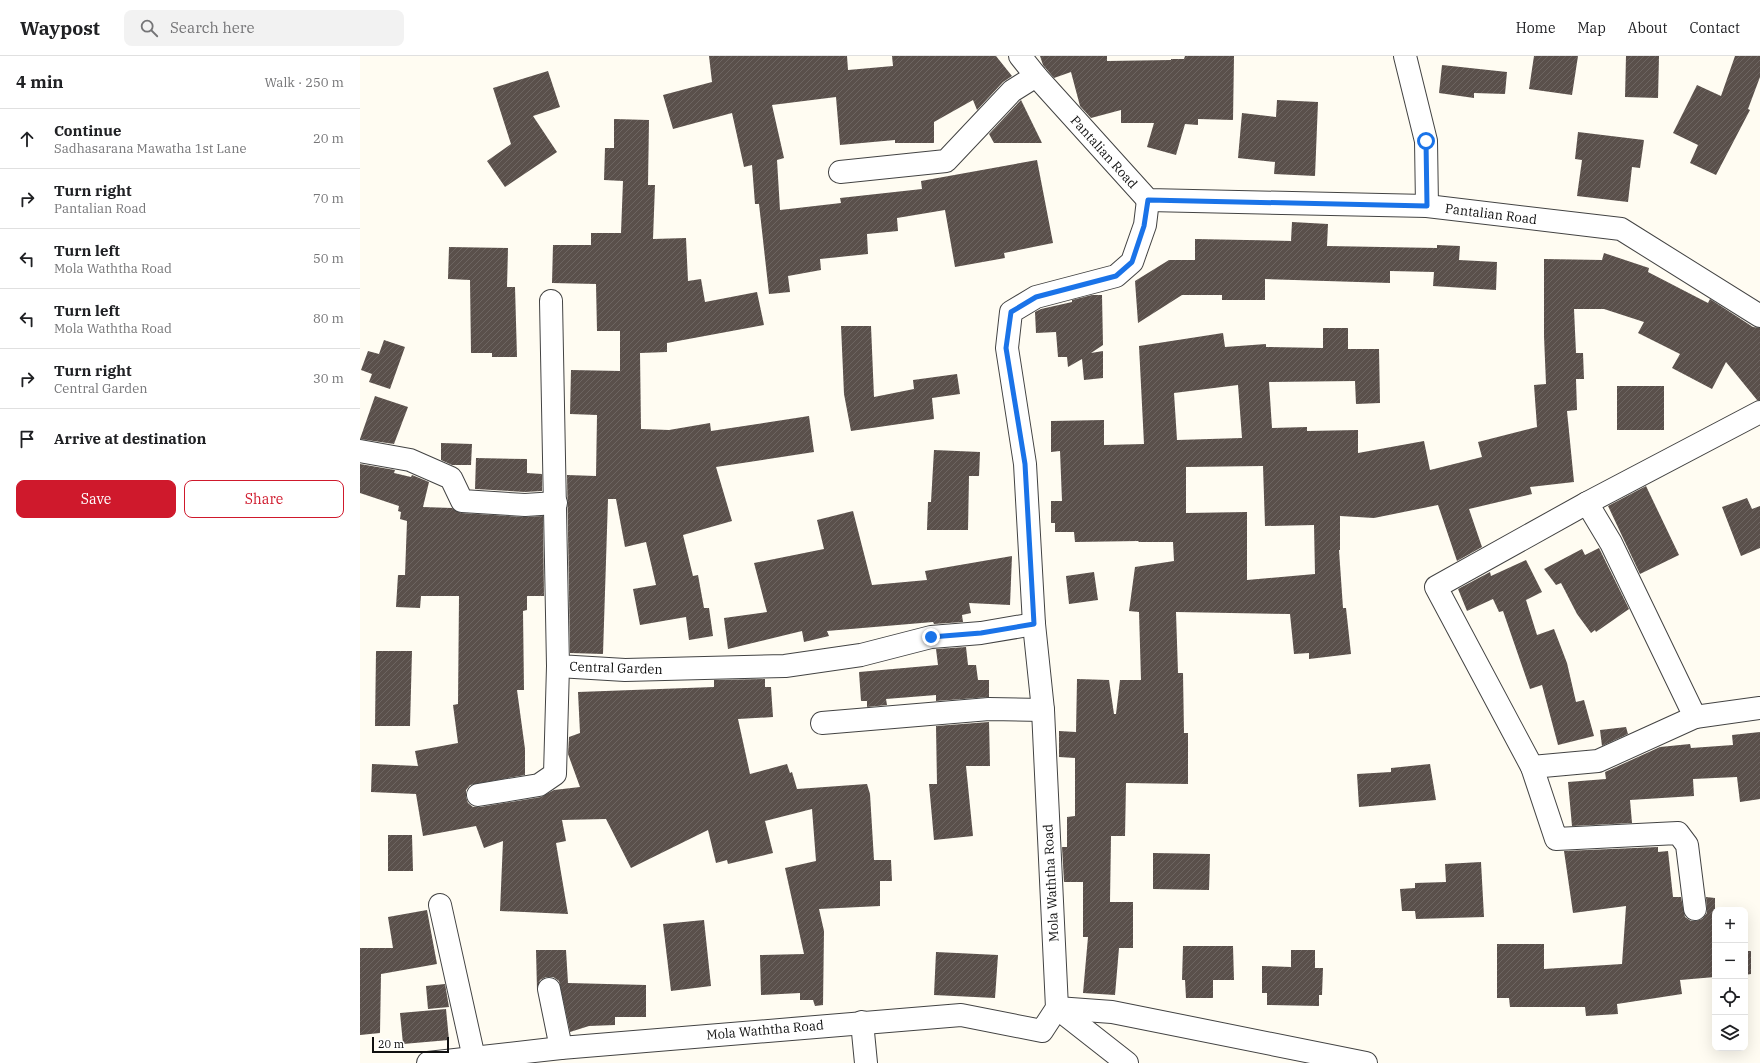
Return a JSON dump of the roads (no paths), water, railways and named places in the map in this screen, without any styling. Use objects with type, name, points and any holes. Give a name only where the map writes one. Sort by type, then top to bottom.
[{"type":"street","name":"Pantalian Road","points":[[1020,56],[1036,76],[1148,200],[1427,206],[1621,229],[1760,316]]},
{"type":"street","points":[[1405,56],[1426,141],[1427,206]]},
{"type":"street","points":[[840,172],[946,161],[1012,91],[1036,76]]},
{"type":"street","name":"Mola Waththa Road","points":[[428,1063],[474,1058],[528,1058],[561,1048],[961,1015],[1042,1031],[1057,1008],[1043,710],[1034,624],[1025,464],[1006,348],[1011,312],[1036,297],[1116,276],[1132,262],[1144,226],[1148,200]]},
{"type":"street","name":"Central Garden","points":[[551,301],[558,666],[625,670],[785,666],[861,655],[931,637],[981,633],[1034,624]]},
{"type":"street","points":[[1695,909],[1687,846],[1678,833],[1556,839],[1532,767],[1436,587],[1586,503],[1760,412]]},
{"type":"street","points":[[360,451],[410,460],[451,478],[462,501],[525,505],[556,503]]},
{"type":"street","points":[[1586,503],[1610,543],[1695,717]]},
{"type":"street","points":[[478,794],[539,785],[555,774],[558,666]]},
{"type":"street","points":[[1532,767],[1598,761],[1695,717],[1760,708]]},
{"type":"street","points":[[822,722],[989,709],[1043,710]]},
{"type":"street","points":[[440,905],[474,1058]]},
{"type":"street","points":[[549,989],[561,1048]]},
{"type":"street","points":[[1057,1008],[1112,1012],[1334,1060],[1366,1063]]},
{"type":"street","points":[[1057,1008],[1127,1063]]},
{"type":"street","points":[[862,1022],[866,1063]]}]
